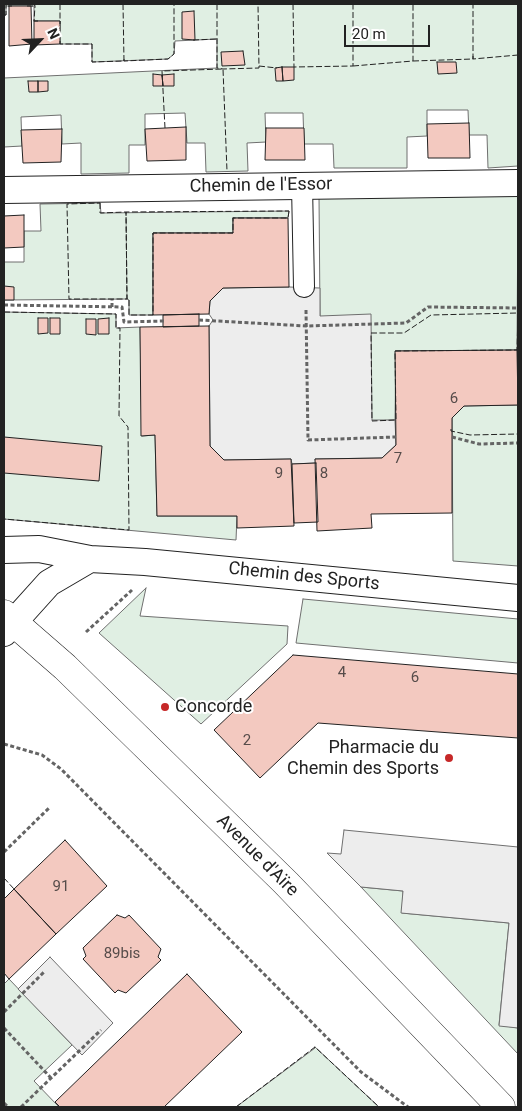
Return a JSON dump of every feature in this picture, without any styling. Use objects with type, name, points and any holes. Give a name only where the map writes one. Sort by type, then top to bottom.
[{"type":"main road","name":"Avenue d'Aïre","points":[[7,623],[78,679],[286,883],[501,1107]]},
{"type":"street","name":"Chemin de l'Essor","points":[[4,190],[518,183]]},
{"type":"street","points":[[302,185],[304,287]]},
{"type":"street","name":"Chemin des Sports","points":[[4,550],[39,549],[90,559],[145,562],[518,598]]},
{"type":"street","points":[[7,623],[49,583],[90,559]]},
{"type":"path","points":[[304,287],[308,440],[396,438]]},
{"type":"path","points":[[112,299],[112,307]]},
{"type":"path","points":[[4,305],[122,307],[124,322],[164,321]]},
{"type":"path","points":[[199,320],[306,326],[406,323],[428,307],[518,308]]},
{"type":"path","points":[[452,437],[479,444],[518,443]]},
{"type":"path","points":[[86,632],[136,586]]},
{"type":"path","points":[[4,744],[42,755],[60,769],[361,1072],[408,1107]]},
{"type":"path","points":[[4,852],[49,808]]},
{"type":"path","points":[[4,1012],[45,971]]},
{"type":"path","points":[[4,1028],[51,1078]]},
{"type":"path","points":[[21,1107],[101,1030]]},
{"type":"path","points":[[4,1103],[8,1107]]},
{"type":"green space","points":[[4,4],[518,4],[518,166],[488,168],[487,135],[469,135],[468,110],[427,110],[427,136],[407,137],[407,168],[334,168],[333,144],[304,144],[303,113],[265,113],[266,142],[247,143],[248,171],[206,172],[205,143],[187,143],[185,113],[145,114],[145,145],[129,145],[129,173],[81,174],[81,143],[62,144],[61,115],[21,117],[22,146],[4,147],[4,78],[217,68],[217,39],[175,41],[174,54],[168,59],[92,62],[92,44],[60,44],[60,21],[34,21],[34,6],[6,6],[6,15],[4,15]]},
{"type":"green space","points":[[518,193],[517,350],[396,351],[395,420],[372,421],[320,316],[319,196]]},
{"type":"green space","points":[[100,203],[101,213],[289,211],[288,218],[233,218],[233,233],[153,233],[153,315],[129,315],[129,300],[127,299],[4,300],[4,262],[24,262],[24,231],[41,231],[40,204]]},
{"type":"green space","points":[[4,312],[116,314],[116,328],[140,327],[142,436],[155,435],[157,516],[237,516],[236,540],[4,519]]},
{"type":"green space","points":[[518,405],[518,566],[453,561],[452,418],[464,406]]},
{"type":"green space","points":[[146,588],[140,616],[288,626],[287,644],[201,724],[99,633]]},
{"type":"green space","points":[[303,599],[518,619],[518,663],[296,643]]},
{"type":"green space","points":[[361,887],[403,891],[402,913],[509,923],[499,1025],[518,1028],[518,1054]]},
{"type":"green space","points":[[9,979],[72,1045],[34,1081],[59,1107],[4,1107],[4,984]]},
{"type":"green space","points":[[315,1048],[379,1107],[236,1107]]},
{"type":"shaded area","points":[[223,288],[320,288],[320,316],[371,314],[372,420],[395,420],[396,445],[382,458],[315,459],[316,463],[292,464],[291,459],[224,460],[210,446],[209,326],[213,320],[209,314],[210,301]]},
{"type":"shaded area","points":[[344,830],[518,847],[518,1028],[499,1026],[509,923],[401,913],[403,891],[361,887],[327,853],[341,854]]},
{"type":"shaded area","points":[[50,957],[113,1023],[82,1055],[18,989]]},
{"type":"building","points":[[9,6],[31,6],[32,44],[9,46]]},
{"type":"building","points":[[194,11],[195,40],[182,39],[182,12]]},
{"type":"building","points":[[34,21],[60,21],[60,44],[34,45]]},
{"type":"building","points":[[243,51],[245,65],[222,66],[221,52]]},
{"type":"building","points":[[437,62],[456,62],[457,73],[438,74]]},
{"type":"building","points":[[282,67],[283,81],[276,81],[275,68]]},
{"type":"building","points":[[282,67],[294,67],[294,80],[283,81]]},
{"type":"building","points":[[153,74],[162,75],[163,86],[153,86]]},
{"type":"building","points":[[174,74],[174,86],[163,86],[162,75]]},
{"type":"building","points":[[28,81],[38,81],[38,92],[29,92]]},
{"type":"building","points":[[38,81],[48,81],[48,91],[38,92]]},
{"type":"building","points":[[469,123],[470,158],[428,158],[427,124]]},
{"type":"building","points":[[186,127],[186,160],[147,161],[145,129]]},
{"type":"building","points":[[266,128],[304,128],[305,160],[265,160]]},
{"type":"building","points":[[62,129],[61,162],[23,163],[21,130]]},
{"type":"building","points":[[24,215],[24,247],[4,248],[4,216]]},
{"type":"building","points":[[233,218],[288,218],[289,287],[223,288],[210,301],[209,314],[153,315],[153,233],[233,233]]},
{"type":"building","points":[[4,286],[14,287],[14,300],[4,300]]},
{"type":"building","points":[[199,314],[199,326],[163,327],[163,315]]},
{"type":"building","points":[[38,318],[48,318],[48,333],[38,334]]},
{"type":"building","points":[[50,318],[60,318],[60,334],[50,334]]},
{"type":"building","points":[[109,318],[109,334],[98,334],[98,319]]},
{"type":"building","points":[[86,319],[96,319],[96,335],[86,334]]},
{"type":"building","points":[[209,326],[210,446],[224,460],[291,459],[294,526],[237,528],[237,516],[157,516],[155,435],[141,436],[140,327]]},
{"type":"building","points":[[517,350],[518,405],[464,406],[452,418],[452,513],[371,514],[372,528],[317,531],[315,459],[382,458],[396,445],[395,351]]},
{"type":"building","points":[[4,437],[102,446],[99,481],[4,473]]},
{"type":"building","points":[[316,463],[318,522],[294,523],[292,464]]},
{"type":"building","points":[[293,655],[518,674],[518,738],[318,723],[260,778],[214,730]]},
{"type":"building","points":[[65,840],[107,886],[56,934],[14,889]]},
{"type":"building","points":[[14,889],[56,934],[9,979],[4,973],[4,899]]},
{"type":"building","points":[[117,915],[125,918],[129,915],[161,949],[158,957],[161,960],[126,993],[118,990],[115,993],[83,959],[86,956],[83,948]]},
{"type":"building","points":[[187,974],[242,1032],[164,1107],[60,1107],[55,1102]]},
{"type":"fence","points":[[4,15],[6,15],[6,4],[6,6],[12,6]]},
{"type":"fence","points":[[27,6],[35,6],[34,4],[35,6],[34,21],[38,21]]},
{"type":"fence","points":[[60,4],[60,24]]},
{"type":"fence","points":[[60,41],[60,44],[92,44],[92,62],[124,61],[123,4]]},
{"type":"fence","points":[[124,59],[124,61],[168,59],[174,54],[174,4]]},
{"type":"fence","points":[[217,4],[217,68],[223,69],[259,68],[258,4]]},
{"type":"fence","points":[[293,4],[294,67],[353,66],[353,4]]},
{"type":"fence","points":[[353,66],[413,61],[413,4]]},
{"type":"fence","points":[[413,61],[473,59],[473,4]]},
{"type":"fence","points":[[193,40],[217,39]]},
{"type":"fence","points":[[473,56],[473,59],[518,55]]},
{"type":"fence","points":[[259,66],[277,68]]},
{"type":"fence","points":[[165,128],[162,71],[223,69],[227,171]]},
{"type":"fence","points":[[100,203],[100,213],[126,212],[127,299],[69,299],[67,204],[100,203]]},
{"type":"fence","points":[[289,211],[288,218],[233,218],[233,233],[153,233],[153,315],[129,315],[129,299],[127,299],[126,212],[289,211]]},
{"type":"fence","points":[[4,312],[116,314],[116,328],[120,328],[119,416],[128,427],[129,530],[4,519]]},
{"type":"fence","points":[[518,313],[517,350],[395,351],[396,420],[372,421],[371,333],[404,333],[431,315],[518,313]]},
{"type":"fence","points":[[451,429],[451,431],[470,435],[518,434]]},
{"type":"fence","points":[[4,878],[14,889],[12,891]]},
{"type":"fence","points":[[236,1107],[315,1047],[379,1107]]},
{"type":"place","name":"Concorde","points":[[165,707]]},
{"type":"place","name":"Pharmacie du Chemin des Sports","points":[[449,758]]}]
